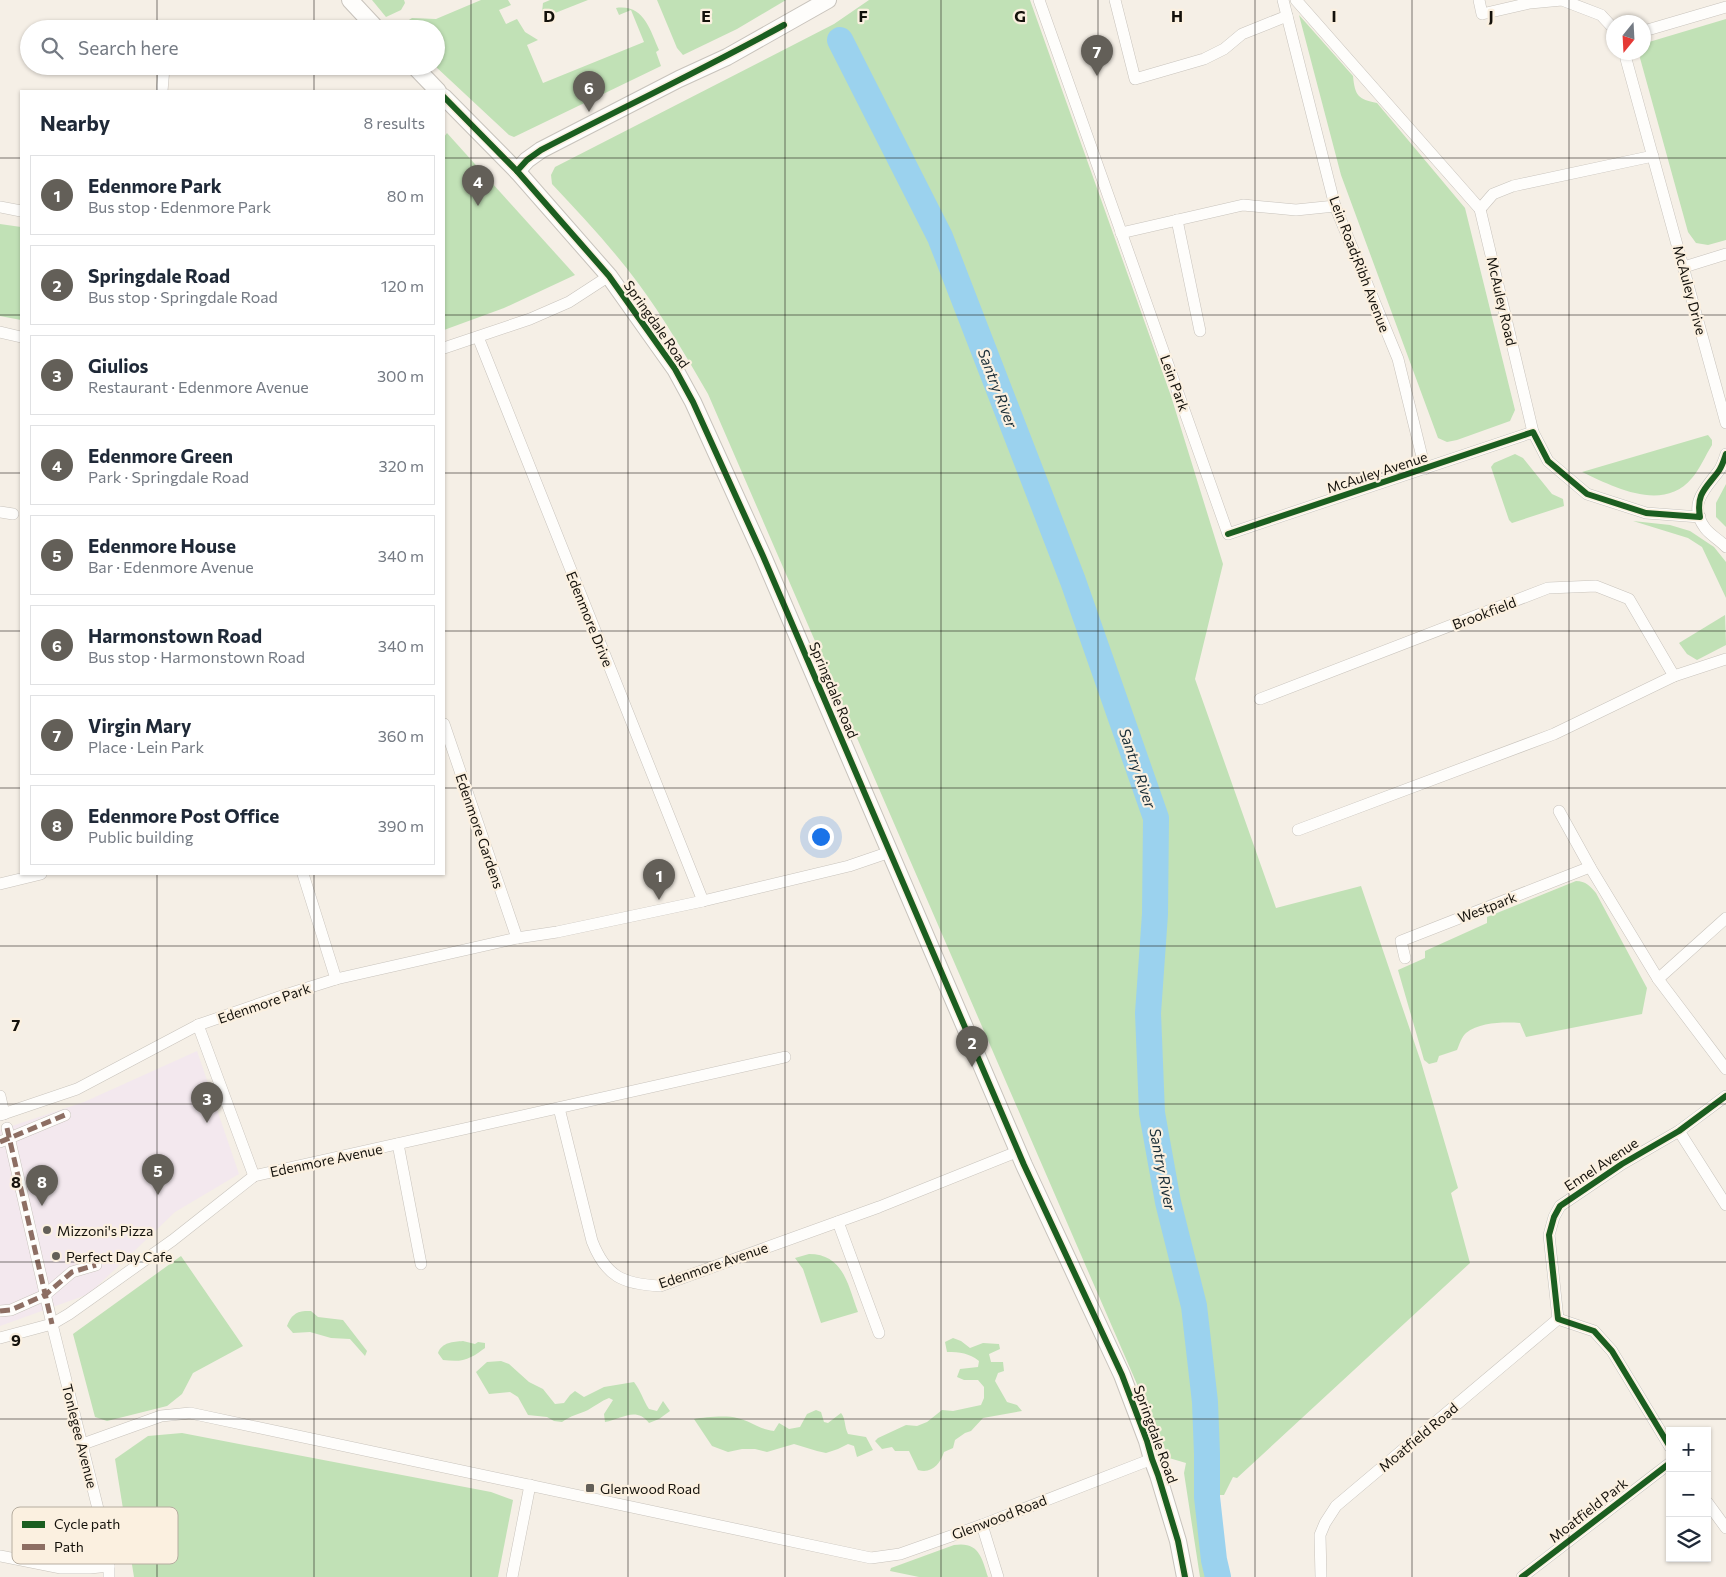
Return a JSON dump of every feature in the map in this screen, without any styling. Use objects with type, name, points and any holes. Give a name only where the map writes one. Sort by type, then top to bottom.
[{"type":"street","points":[[350,0],[369,20]]},
{"type":"street","points":[[517,171],[527,160],[541,150],[678,79],[727,56],[828,0]]},
{"type":"street","name":"Lein Park","points":[[1039,0],[1228,534]]},
{"type":"street","points":[[1115,0],[1135,79],[1204,59],[1224,49],[1242,34],[1287,16]]},
{"type":"street","name":"Lein Road;Ribh Avenue","points":[[1283,0],[1336,206],[1398,359],[1425,470]]},
{"type":"street","name":"McAuley Road","points":[[1296,0],[1480,208],[1534,432],[1548,461],[1586,494],[1646,513],[1700,517]]},
{"type":"street","points":[[1479,0],[1482,14],[1529,1],[1562,0],[1601,15],[1606,20]]},
{"type":"street","points":[[1651,29],[1726,8]]},
{"type":"street","name":"McAuley Drive","points":[[1626,60],[1726,423]]},
{"type":"street","points":[[162,90],[163,75]]},
{"type":"street","points":[[423,75],[437,90]]},
{"type":"street","name":"Springdale Road","points":[[445,98],[517,171],[609,276],[675,369],[693,402],[763,556],[1019,1151],[1122,1375],[1158,1474],[1178,1541],[1185,1577]]},
{"type":"street","points":[[1480,208],[1493,194],[1513,186],[1653,156]]},
{"type":"street","points":[[1121,233],[1243,205],[1296,210],[1336,206]]},
{"type":"street","points":[[0,207],[20,211]]},
{"type":"street","points":[[1177,220],[1200,331]]},
{"type":"street","points":[[1684,267],[1726,254]]},
{"type":"street","points":[[445,348],[530,319],[569,302],[609,276]]},
{"type":"street","points":[[0,332],[20,337]]},
{"type":"street","name":"Edenmore Drive","points":[[478,337],[703,901]]},
{"type":"street","name":"McAuley Avenue","points":[[1228,534],[1425,470],[1534,432]]},
{"type":"street","points":[[1726,454],[1719,471],[1708,483],[1697,503],[1700,517],[1706,529],[1726,547]]},
{"type":"street","points":[[0,512],[13,514]]},
{"type":"street","name":"Brookfield","points":[[1260,699],[1548,588],[1596,586],[1629,599],[1674,676]]},
{"type":"street","points":[[1298,830],[1554,734],[1674,676],[1726,659]]},
{"type":"street","name":"Edenmore Gardens","points":[[445,727],[517,938]]},
{"type":"street","points":[[1559,811],[1590,867],[1658,979],[1726,1069]]},
{"type":"street","name":"Edenmore Park","points":[[2,1115],[77,1089],[198,1025],[285,994],[336,979],[517,938],[557,932],[703,901],[849,866],[890,852]]},
{"type":"street","name":"Westpark","points":[[1405,958],[1401,941],[1590,867]]},
{"type":"street","points":[[0,884],[37,875]]},
{"type":"street","points":[[303,875],[336,979]]},
{"type":"street","points":[[1658,979],[1726,918]]},
{"type":"street","name":"Edenmore Avenue","points":[[198,1025],[254,1176]]},
{"type":"street","name":"Edenmore Avenue","points":[[0,1338],[52,1324],[69,1314],[173,1240],[254,1176],[785,1057]]},
{"type":"street","points":[[0,1096],[2,1115]]},
{"type":"street","name":"Ennel Avenue","points":[[1558,1319],[1549,1236],[1554,1217],[1560,1206],[1622,1164],[1679,1130],[1726,1096]]},
{"type":"street","name":"Edenmore Avenue","points":[[559,1108],[592,1241],[599,1259],[618,1278],[637,1285],[660,1286],[838,1222],[1019,1151]]},
{"type":"street","points":[[6,1136],[65,1115]]},
{"type":"street","points":[[1679,1130],[1726,1205]]},
{"type":"street","name":"Tonlegee Avenue","points":[[6,1136],[98,1507]]},
{"type":"street","name":"Edenmore Avenue","points":[[398,1144],[421,1264]]},
{"type":"street","points":[[838,1222],[879,1333]]},
{"type":"street","points":[[0,1311],[10,1310],[45,1295],[72,1272],[96,1265]]},
{"type":"street","points":[[1558,1319],[1594,1331],[1606,1344],[1666,1440]]},
{"type":"street","name":"Moatfield Road","points":[[1321,1577],[1320,1535],[1336,1506],[1558,1319]]},
{"type":"street","name":"Glenwood Road","points":[[83,1444],[160,1416],[190,1413],[871,1558],[900,1554],[982,1525],[1152,1459]]},
{"type":"street","name":"Moatfield Park","points":[[1522,1577],[1666,1466]]},
{"type":"street","points":[[512,1577],[530,1485]]},
{"type":"street","points":[[1711,1507],[1726,1528]]},
{"type":"street","points":[[982,1525],[998,1577]]},
{"type":"street","points":[[41,1564],[62,1568],[90,1568],[109,1571]]},
{"type":"shaded area","points":[[197,1051],[239,1174],[175,1212],[89,1294],[0,1326],[0,1130],[84,1102]]},
{"type":"green space","points":[[372,0],[404,0],[405,3],[401,10],[386,17]]},
{"type":"green space","points":[[481,0],[508,0],[511,5],[499,10],[506,24],[517,19],[525,32],[538,40],[527,45],[543,83],[644,42],[631,10],[619,15],[616,8],[626,8],[633,10],[640,14],[645,20],[659,50],[656,52],[661,66],[514,137],[509,135],[445,75],[445,20],[409,20],[412,18],[436,19]]},
{"type":"green space","points":[[550,0],[588,0],[550,15],[542,12],[543,3]]},
{"type":"green space","points":[[657,0],[786,0],[737,29],[683,55],[677,48]]},
{"type":"green space","points":[[869,0],[1030,0],[1171,396],[1223,564],[1195,679],[1276,908],[1361,886],[1421,1062],[1458,1188],[1451,1193],[1470,1263],[1237,1478],[1233,1477],[1224,1495],[1218,1495],[1226,1577],[1200,1577],[1184,1473],[1186,1463],[1169,1458],[708,394],[648,296],[586,220],[552,184],[551,175],[555,167],[834,24]]},
{"type":"green space","points":[[1299,15],[1353,76],[1356,92],[1362,98],[1377,103],[1465,208],[1515,410],[1510,421],[1457,440],[1447,442],[1438,438],[1341,175]]},
{"type":"green space","points":[[1726,19],[1726,240],[1708,245],[1696,243],[1688,232],[1641,60],[1651,60],[1651,41]]},
{"type":"green space","points":[[447,133],[575,275],[504,308],[445,330],[445,136]]},
{"type":"green space","points":[[0,224],[20,227],[20,320],[0,316]]},
{"type":"green space","points":[[1708,435],[1712,440],[1712,445],[1700,467],[1692,478],[1680,488],[1667,494],[1638,494],[1623,490],[1582,472]]},
{"type":"green space","points":[[1515,454],[1523,458],[1552,494],[1563,499],[1564,506],[1512,523],[1509,520],[1491,467],[1494,463]]},
{"type":"green space","points":[[1726,484],[1726,527],[1716,517],[1716,503]]},
{"type":"green space","points":[[1633,521],[1670,525],[1690,531],[1714,547],[1726,562],[1726,598],[1702,547],[1688,538]]},
{"type":"green space","points":[[1725,615],[1726,645],[1697,660],[1687,654],[1679,643]]},
{"type":"green space","points":[[1576,881],[1590,886],[1596,893],[1647,988],[1642,1014],[1526,1037],[1520,1023],[1485,1025],[1466,1033],[1457,1050],[1439,1056],[1437,1062],[1429,1064],[1424,1060],[1398,970],[1425,958],[1425,951],[1487,923],[1487,917]]},
{"type":"green space","points":[[809,1254],[821,1255],[837,1265],[843,1273],[858,1312],[821,1323],[803,1269],[795,1258]]},
{"type":"green space","points":[[181,1256],[243,1346],[193,1373],[182,1394],[167,1406],[107,1421],[95,1417],[73,1334]]},
{"type":"green space","points":[[311,1311],[318,1317],[343,1320],[367,1351],[365,1356],[350,1339],[331,1338],[310,1332],[293,1333],[287,1326],[290,1320],[299,1312]]},
{"type":"green space","points":[[953,1338],[970,1348],[983,1343],[999,1344],[1000,1349],[989,1354],[991,1362],[1003,1362],[1004,1371],[998,1373],[995,1381],[1007,1402],[1017,1405],[1022,1411],[983,1418],[971,1431],[955,1440],[953,1448],[944,1452],[935,1467],[927,1471],[918,1470],[909,1451],[895,1451],[892,1447],[882,1449],[875,1441],[906,1425],[917,1426],[927,1422],[942,1410],[953,1411],[981,1405],[984,1398],[984,1387],[978,1380],[964,1380],[957,1377],[960,1369],[978,1367],[979,1361],[972,1356],[947,1352],[945,1342]]},
{"type":"green space","points":[[463,1341],[475,1344],[478,1342],[485,1343],[485,1348],[468,1359],[454,1361],[443,1360],[438,1353],[445,1345]]},
{"type":"green space","points":[[501,1361],[509,1364],[529,1382],[543,1389],[555,1404],[564,1403],[575,1391],[584,1397],[604,1387],[634,1382],[649,1409],[657,1411],[663,1401],[670,1411],[649,1423],[639,1415],[634,1414],[605,1422],[604,1414],[613,1400],[609,1398],[562,1422],[554,1421],[547,1417],[528,1415],[518,1397],[510,1392],[489,1394],[476,1372],[487,1362]]},
{"type":"green space","points":[[816,1410],[821,1412],[824,1422],[828,1423],[841,1413],[848,1434],[866,1437],[873,1450],[857,1457],[854,1446],[848,1444],[826,1453],[794,1444],[767,1452],[755,1449],[742,1449],[728,1452],[712,1446],[694,1419],[733,1417],[763,1429],[774,1431],[779,1423],[789,1429],[800,1427],[807,1414]]},
{"type":"green space","points":[[182,1433],[491,1492],[513,1500],[498,1577],[134,1577],[132,1564],[178,1564],[178,1507],[123,1507],[115,1459],[148,1436]]},
{"type":"green space","points":[[962,1544],[974,1548],[984,1563],[988,1577],[919,1577],[890,1571],[891,1568],[954,1545]]},
{"type":"waterway","name":"Santry River","points":[[840,40],[940,237],[1073,581],[1156,818],[1155,914],[1148,1013],[1152,1113],[1168,1202],[1194,1306],[1205,1402],[1207,1497],[1214,1560],[1218,1577]]},
{"type":"marked path","points":[[0,1142],[65,1115]]},
{"type":"marked path","points":[[7,1128],[52,1324]]},
{"type":"marked path","points":[[0,1311],[11,1310],[45,1295],[72,1272],[96,1265]]},
{"type":"cycle path","points":[[517,171],[527,160],[541,150],[784,25]]},
{"type":"cycle path","points":[[445,98],[517,171],[609,276],[675,369],[693,402],[763,556],[1024,1165],[1122,1375],[1158,1475],[1178,1541],[1185,1577]]},
{"type":"cycle path","points":[[1228,534],[1533,432],[1548,461],[1587,494],[1646,513],[1700,517],[1699,503],[1703,492],[1719,470],[1726,454]]},
{"type":"cycle path","points":[[1666,1440],[1612,1351],[1594,1331],[1558,1319],[1549,1235],[1554,1217],[1560,1206],[1622,1164],[1679,1131],[1726,1096]]},
{"type":"cycle path","points":[[1522,1577],[1666,1466]]},
{"type":"place","name":"Virgin Mary","points":[[1097,76]]},
{"type":"place","name":"Harmonstown Road","points":[[589,112]]},
{"type":"place","name":"Edenmore Green","points":[[478,206]]},
{"type":"place","name":"Edenmore Park","points":[[659,900]]},
{"type":"place","name":"Springdale Road","points":[[972,1067]]},
{"type":"place","name":"Giulios","points":[[207,1123]]},
{"type":"place","name":"Edenmore House","points":[[158,1195]]},
{"type":"place","name":"Edenmore Post Office","points":[[42,1206]]},
{"type":"place","name":"Mizzoni's Pizza","points":[[47,1230]]},
{"type":"place","name":"Perfect Day Cafe","points":[[56,1256]]},
{"type":"place","name":"Glenwood Road","points":[[590,1488]]}]
